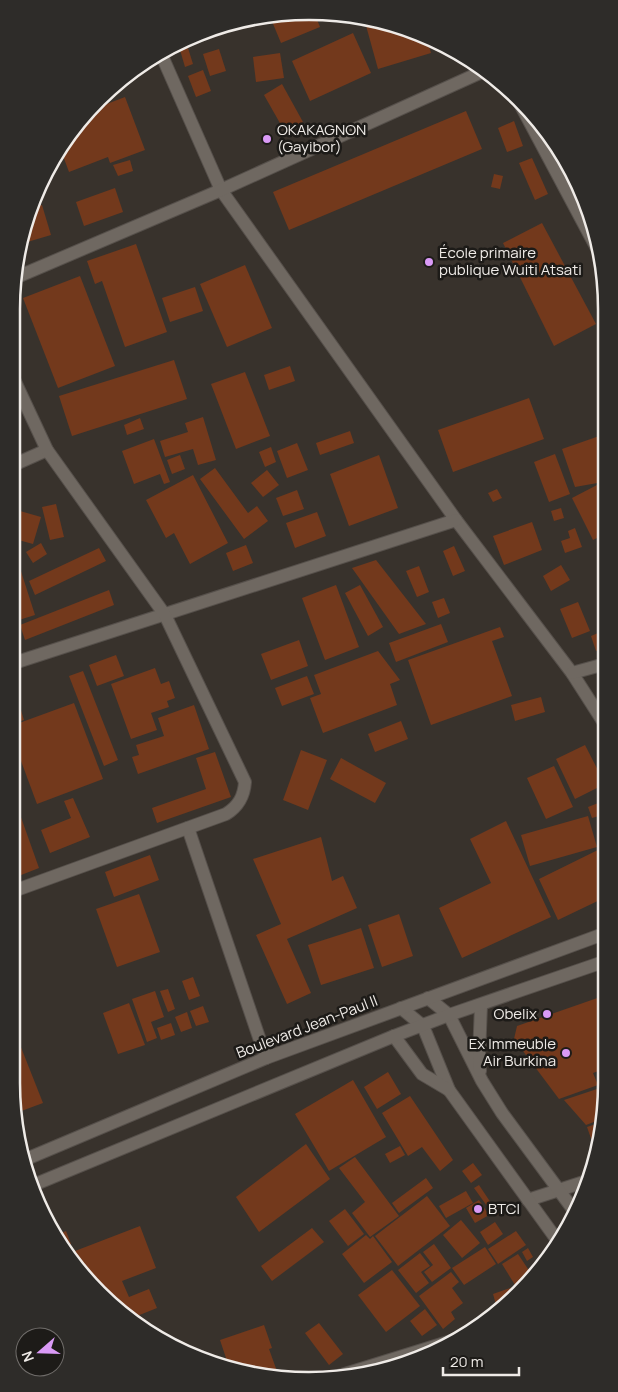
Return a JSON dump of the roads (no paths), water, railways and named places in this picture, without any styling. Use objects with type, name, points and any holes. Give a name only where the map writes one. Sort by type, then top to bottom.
[{"type":"street","points":[[164,60],[221,190],[456,520],[572,673],[598,714]]},
{"type":"street","points":[[22,276],[221,190],[477,74]]},
{"type":"street","points":[[530,123],[588,232]]},
{"type":"street","points":[[20,392],[48,450],[165,615],[245,782],[244,792],[235,809],[226,814],[20,889]]},
{"type":"street","points":[[20,462],[48,450]]},
{"type":"street","points":[[20,661],[456,520]]},
{"type":"street","points":[[572,673],[598,666]]},
{"type":"street","points":[[188,828],[266,1058]]},
{"type":"street","name":"Boulevard Jean-Paul II","points":[[30,1158],[266,1058],[598,936]]},
{"type":"street","points":[[38,1183],[394,1036],[598,964]]},
{"type":"street","points":[[428,998],[449,1015],[482,1081],[502,1113],[571,1206]]},
{"type":"street","points":[[481,1005],[479,1056],[482,1081]]},
{"type":"street","points":[[401,1008],[423,1026],[449,1090],[554,1236]]},
{"type":"street","points":[[394,1036],[422,1074],[449,1090]]},
{"type":"street","points":[[528,1200],[581,1182]]},
{"type":"street","points":[[383,1362],[411,1354]]},
{"type":"place","name":"OKAKAGNON (Gayibor)","points":[[267,139]]},
{"type":"place","name":"École primaire publique Wuiti Atsati","points":[[429,262]]},
{"type":"place","name":"Obelix","points":[[547,1014]]},
{"type":"place","name":"Ex Immeuble Air Burkina","points":[[566,1053]]},
{"type":"place","name":"BTCI","points":[[478,1209]]}]
